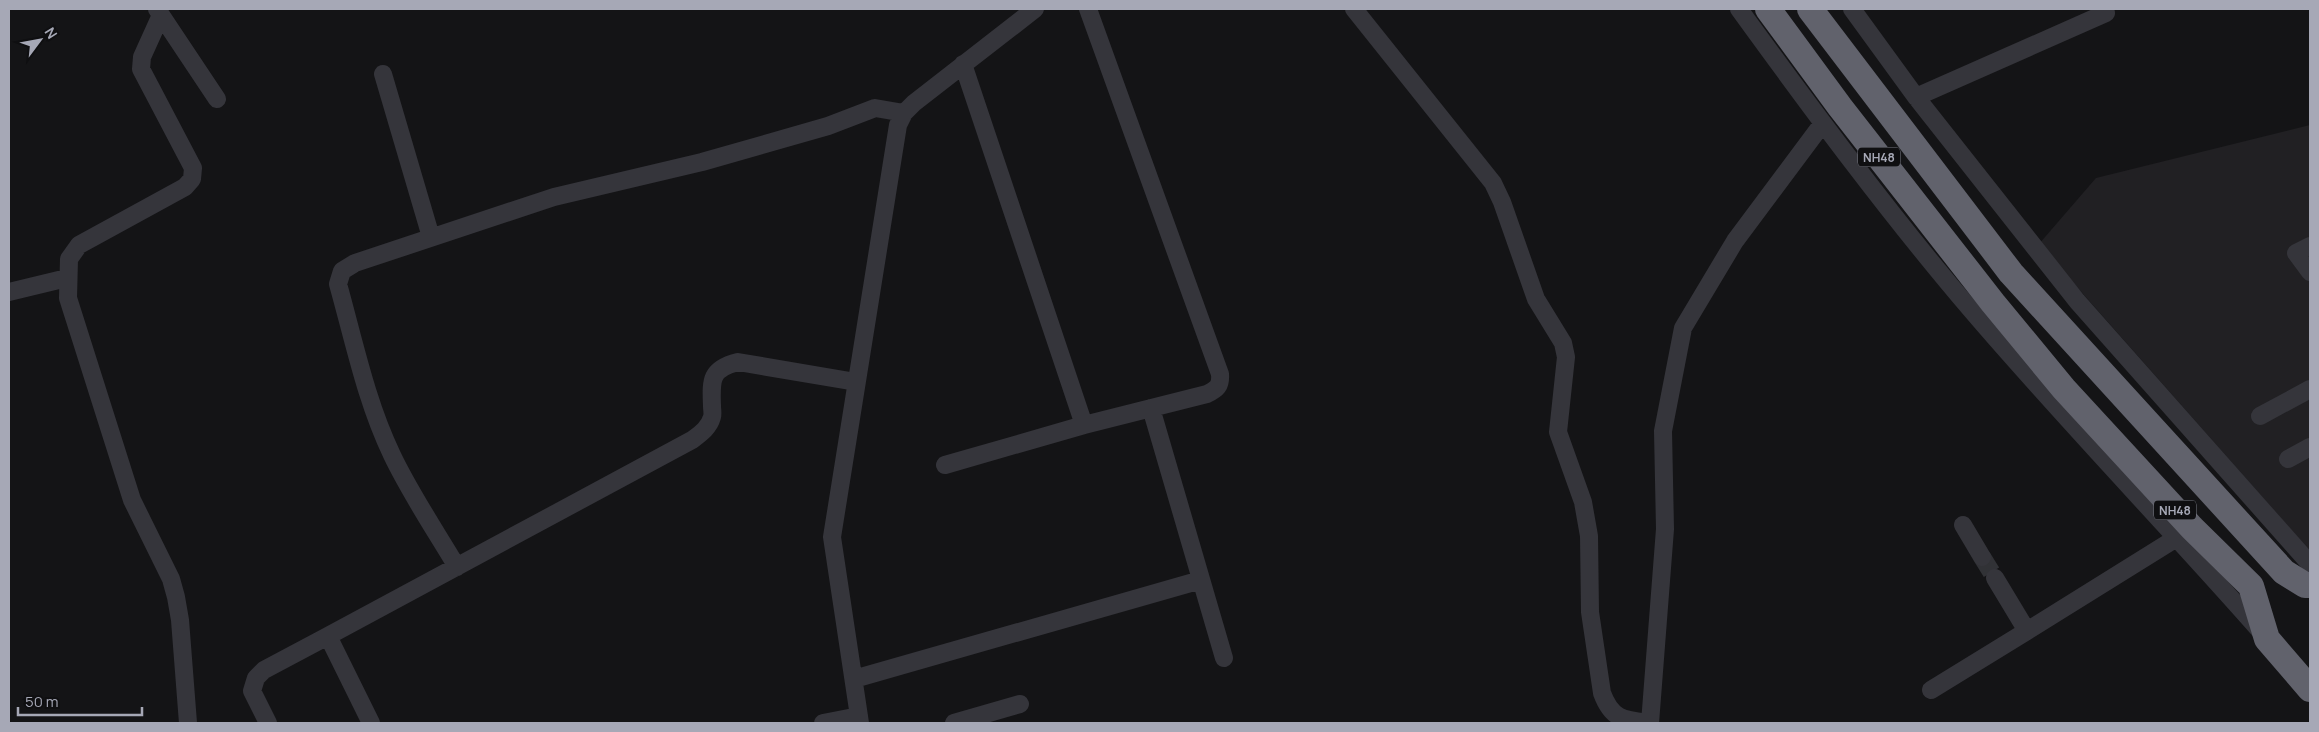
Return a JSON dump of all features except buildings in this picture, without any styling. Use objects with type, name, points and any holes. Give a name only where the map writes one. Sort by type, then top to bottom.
[{"type":"highway","name":"NH48","points":[[1768,9],[1840,107],[1993,303],[2064,389],[2186,521],[2251,586],[2267,640],[2310,689]]},
{"type":"highway","name":"NH48","points":[[1810,9],[2020,283],[2284,572],[2304,584],[2310,585]]},
{"type":"street","points":[[823,723],[859,719],[832,537],[898,126],[904,113],[963,64],[1035,9]]},
{"type":"street","points":[[945,465],[1084,425],[1207,394],[1217,389],[1220,382],[1220,374],[1088,9]]},
{"type":"street","points":[[1354,9],[1493,182],[1502,202],[1536,299],[1563,343],[1566,357],[1558,432],[1583,502],[1590,536],[1590,612],[1602,693],[1606,705],[1614,714],[1624,720],[1650,723],[1665,530],[1663,431],[1683,328],[1735,241],[1822,124]]},
{"type":"street","points":[[1739,9],[1822,124],[1969,308],[2178,538],[2267,640]]},
{"type":"street","points":[[1852,9],[1916,97],[2077,301],[2310,564]]},
{"type":"street","points":[[159,12],[217,99]]},
{"type":"street","points":[[159,12],[142,56],[141,69],[193,168],[192,179],[185,186],[79,245],[69,259],[67,278],[68,298],[132,500],[171,579],[180,620],[188,723]]},
{"type":"street","points":[[1916,97],[2106,13]]},
{"type":"street","points":[[963,64],[1084,425]]},
{"type":"street","points":[[383,74],[431,238]]},
{"type":"street","points":[[457,567],[392,456],[382,432],[373,407],[338,284],[342,271],[355,263],[562,195],[702,162],[828,126],[875,108],[904,113]]},
{"type":"street","points":[[2310,246],[2296,253],[2310,272]]},
{"type":"street","points":[[9,292],[67,278]]},
{"type":"street","points":[[268,723],[252,691],[256,678],[264,670],[692,440],[705,430],[713,416],[712,382],[716,372],[726,365],[738,362],[856,382]]},
{"type":"street","points":[[2260,416],[2310,389]]},
{"type":"street","points":[[1151,408],[1224,658]]},
{"type":"street","points":[[2288,459],[2310,447]]},
{"type":"street","points":[[1964,525],[1982,557]]},
{"type":"street","points":[[1931,690],[2178,538]]},
{"type":"street","points":[[1995,578],[2027,631]]},
{"type":"street","points":[[854,680],[1201,580]]},
{"type":"street","points":[[328,636],[371,723]]},
{"type":"street","points":[[954,723],[1020,704]]},
{"type":"shaded area","points":[[2310,125],[2310,551],[2039,244],[2096,178]]},
{"type":"tunnel","points":[[1982,557],[1995,578]]}]
